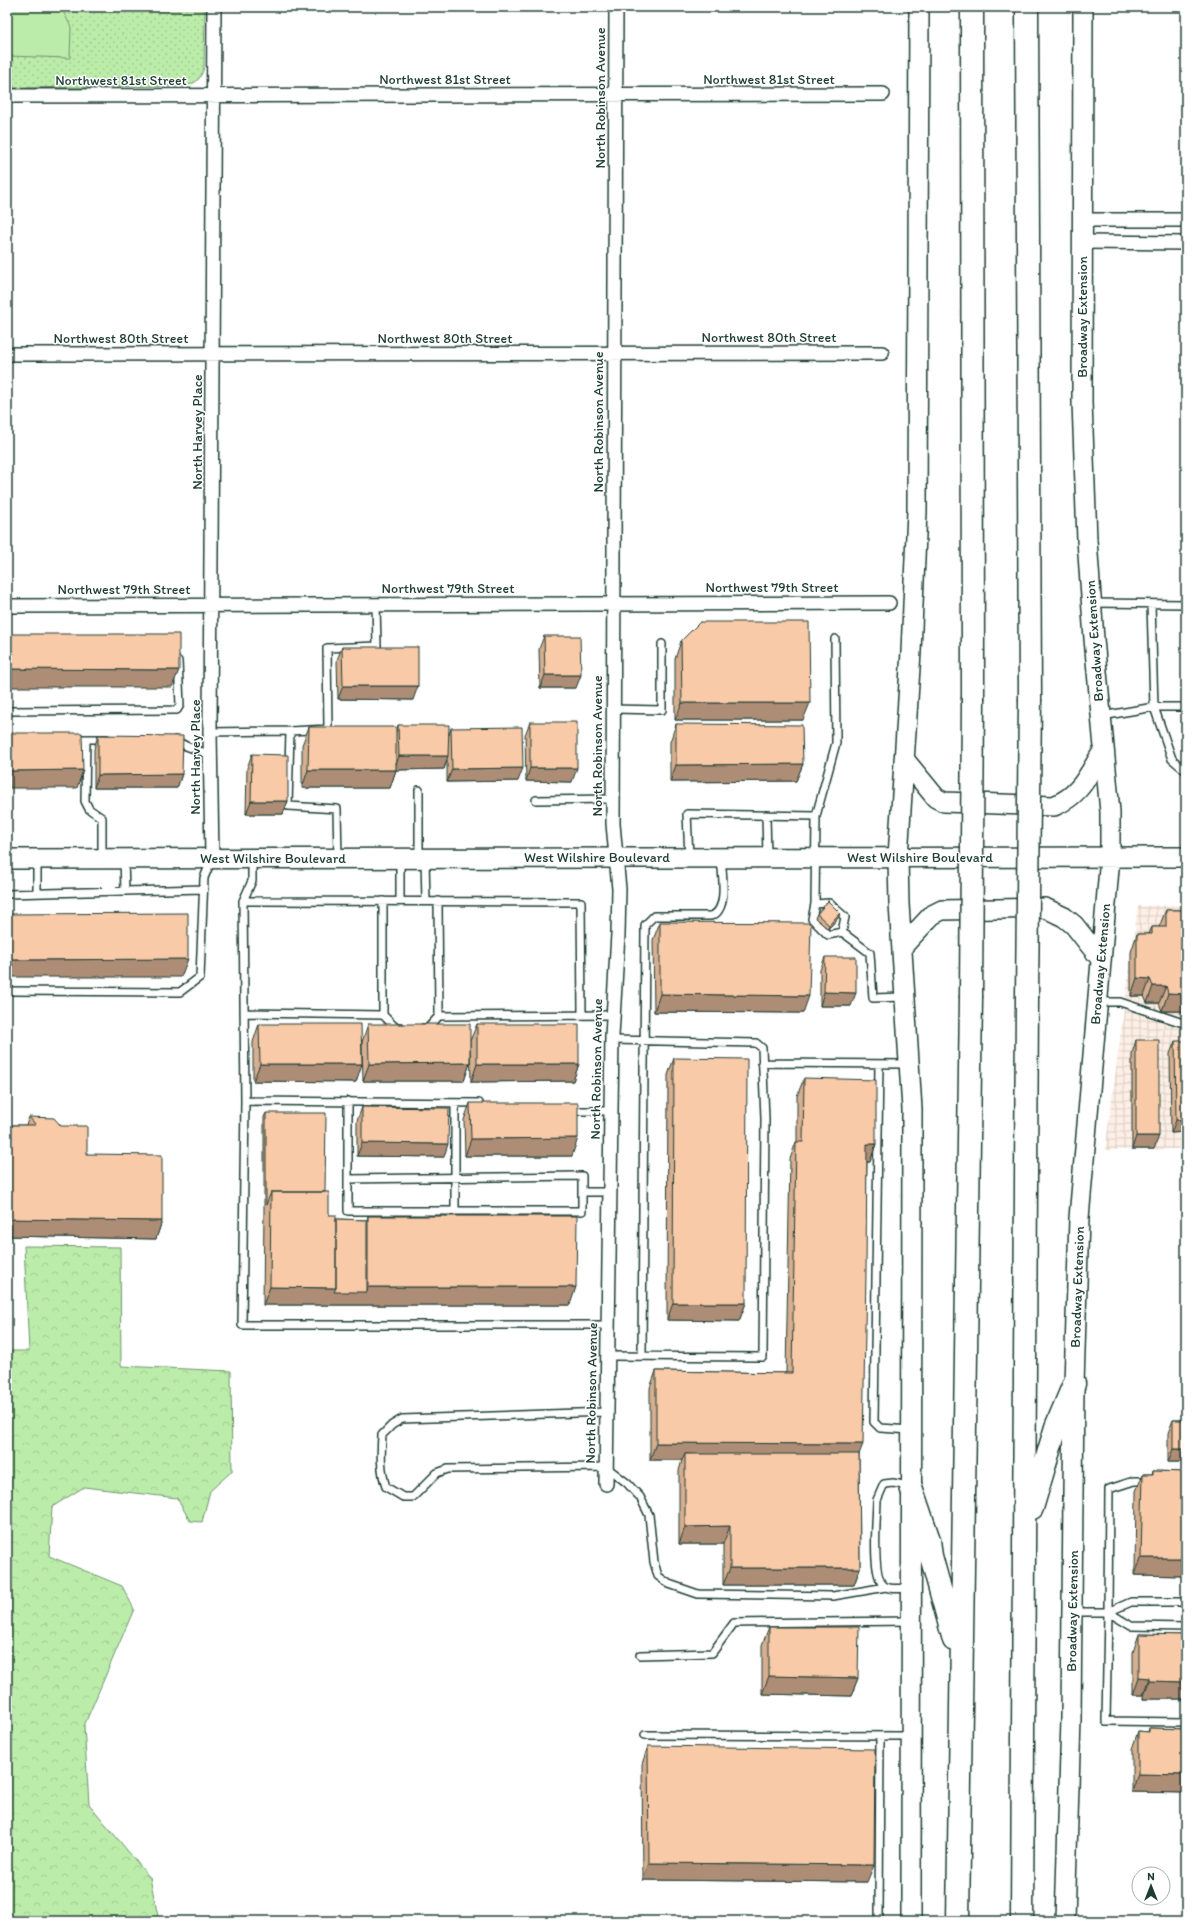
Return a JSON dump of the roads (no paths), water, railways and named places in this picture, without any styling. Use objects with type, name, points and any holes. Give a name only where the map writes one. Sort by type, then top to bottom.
[{"type":"highway","points":[[958,1921],[960,1664],[971,998],[973,697],[972,7]]},
{"type":"highway","points":[[1022,1921],[1030,699],[1027,7]]},
{"type":"highway","points":[[1025,1530],[1056,1427],[1074,1384]]},
{"type":"highway","points":[[911,1487],[929,1540],[931,1556],[960,1664]]},
{"type":"main road","points":[[911,1921],[912,1108],[898,857],[911,652],[917,511],[918,7]]},
{"type":"main road","name":"Broadway Extension","points":[[1065,1921],[1073,1612],[1074,1384],[1079,1218],[1100,958],[1110,857],[1110,812],[1100,716],[1087,540],[1082,402],[1083,7]]},
{"type":"main road","points":[[904,759],[936,798],[944,802],[1054,806],[1066,801],[1075,794],[1103,751]]},
{"type":"main road","name":"West Wilshire Boulevard","points":[[7,859],[1186,857]]},
{"type":"main road","points":[[902,947],[932,915],[942,910],[1045,908],[1064,917],[1074,925],[1100,958]]},
{"type":"street","name":"North Harvey Place","points":[[212,858],[210,732],[212,604],[214,7]]},
{"type":"street","name":"North Robinson Avenue","points":[[606,1484],[612,1040],[619,896],[613,824],[616,7]]},
{"type":"street","name":"Northwest 81st Street","points":[[7,96],[883,94]]},
{"type":"street","points":[[1082,220],[1186,220]]},
{"type":"street","points":[[1082,242],[1186,243]]},
{"type":"street","name":"Northwest 80th Street","points":[[7,354],[882,353]]},
{"type":"street","name":"Northwest 79th Street","points":[[7,606],[212,604],[889,603]]},
{"type":"lane","points":[[1091,603],[1186,604]]},
{"type":"lane","points":[[210,732],[328,729],[327,648],[377,646],[376,604]]},
{"type":"lane","points":[[1151,604],[1154,707],[1172,759],[1186,771]]},
{"type":"lane","points":[[835,639],[836,743],[816,816],[815,904],[812,919],[828,935],[842,932],[870,953],[873,998],[905,997]]},
{"type":"lane","points":[[613,709],[662,710],[662,644]]},
{"type":"lane","points":[[7,711],[177,710],[180,705],[178,650]]},
{"type":"lane","points":[[1100,716],[1154,707],[1186,707]]},
{"type":"lane","points":[[290,731],[288,806],[337,809],[338,858]]},
{"type":"lane","points":[[62,739],[116,739]]},
{"type":"lane","points":[[86,739],[85,801],[89,809],[102,818],[102,859]]},
{"type":"lane","points":[[169,740],[177,740],[186,746],[211,755]]},
{"type":"lane","points":[[419,790],[422,858],[426,902]]},
{"type":"lane","points":[[536,800],[613,799]]},
{"type":"lane","points":[[689,857],[687,814],[816,816]]},
{"type":"lane","points":[[766,815],[767,857]]},
{"type":"lane","points":[[642,1356],[645,925],[654,916],[711,916],[718,912],[723,904],[721,857]]},
{"type":"lane","points":[[7,991],[180,992],[200,977],[204,878],[212,858]]},
{"type":"lane","points":[[252,858],[252,881],[243,901],[245,1101],[242,1325],[609,1325]]},
{"type":"lane","points":[[400,858],[400,901]]},
{"type":"lane","points":[[37,859],[37,893]]},
{"type":"lane","points":[[124,859],[125,891]]},
{"type":"lane","points":[[7,894],[204,889]]},
{"type":"lane","points":[[243,901],[581,902],[582,1015]]},
{"type":"lane","points":[[383,901],[383,1014],[395,1027],[428,1028],[439,1016],[438,902]]},
{"type":"lane","points":[[815,904],[829,903],[845,917],[842,932]]},
{"type":"lane","points":[[1097,1002],[1120,1002],[1186,1024]]},
{"type":"lane","points":[[244,1013],[383,1014]]},
{"type":"lane","points":[[439,1016],[613,1015]]},
{"type":"lane","points":[[608,1356],[764,1357],[765,1118],[762,1048],[756,1043],[612,1040]]},
{"type":"lane","points":[[762,1063],[909,1064]]},
{"type":"lane","points":[[879,1064],[874,1422],[880,1428],[912,1430]]},
{"type":"lane","points":[[245,1101],[485,1103]]},
{"type":"lane","points":[[348,1102],[348,1178],[348,1211],[582,1211],[582,1176],[348,1178]]},
{"type":"lane","points":[[455,1103],[455,1211]]},
{"type":"lane","points":[[560,1104],[576,1111],[611,1111]]},
{"type":"lane","points":[[582,1192],[610,1192]]},
{"type":"lane","points":[[607,1412],[402,1419],[392,1425],[382,1435],[380,1458],[381,1474],[386,1487],[403,1496],[413,1496],[437,1473],[448,1469],[606,1467],[627,1483],[640,1497],[649,1515],[654,1562],[658,1576],[669,1584],[698,1594],[834,1596],[886,1587],[911,1588]]},
{"type":"lane","points":[[1156,1481],[1134,1481],[1109,1489],[1106,1721],[1186,1722]]},
{"type":"lane","points":[[886,1587],[882,1584],[876,1569],[877,1500],[884,1484],[893,1483],[911,1487]]},
{"type":"lane","points":[[1073,1612],[1108,1612],[1131,1602],[1186,1602]]},
{"type":"lane","points":[[1108,1612],[1131,1626],[1186,1627]]},
{"type":"lane","points":[[640,1655],[712,1654],[734,1623],[911,1621]]},
{"type":"lane","points":[[645,1735],[911,1736]]},
{"type":"lane","points":[[879,1921],[880,1736]]}]
